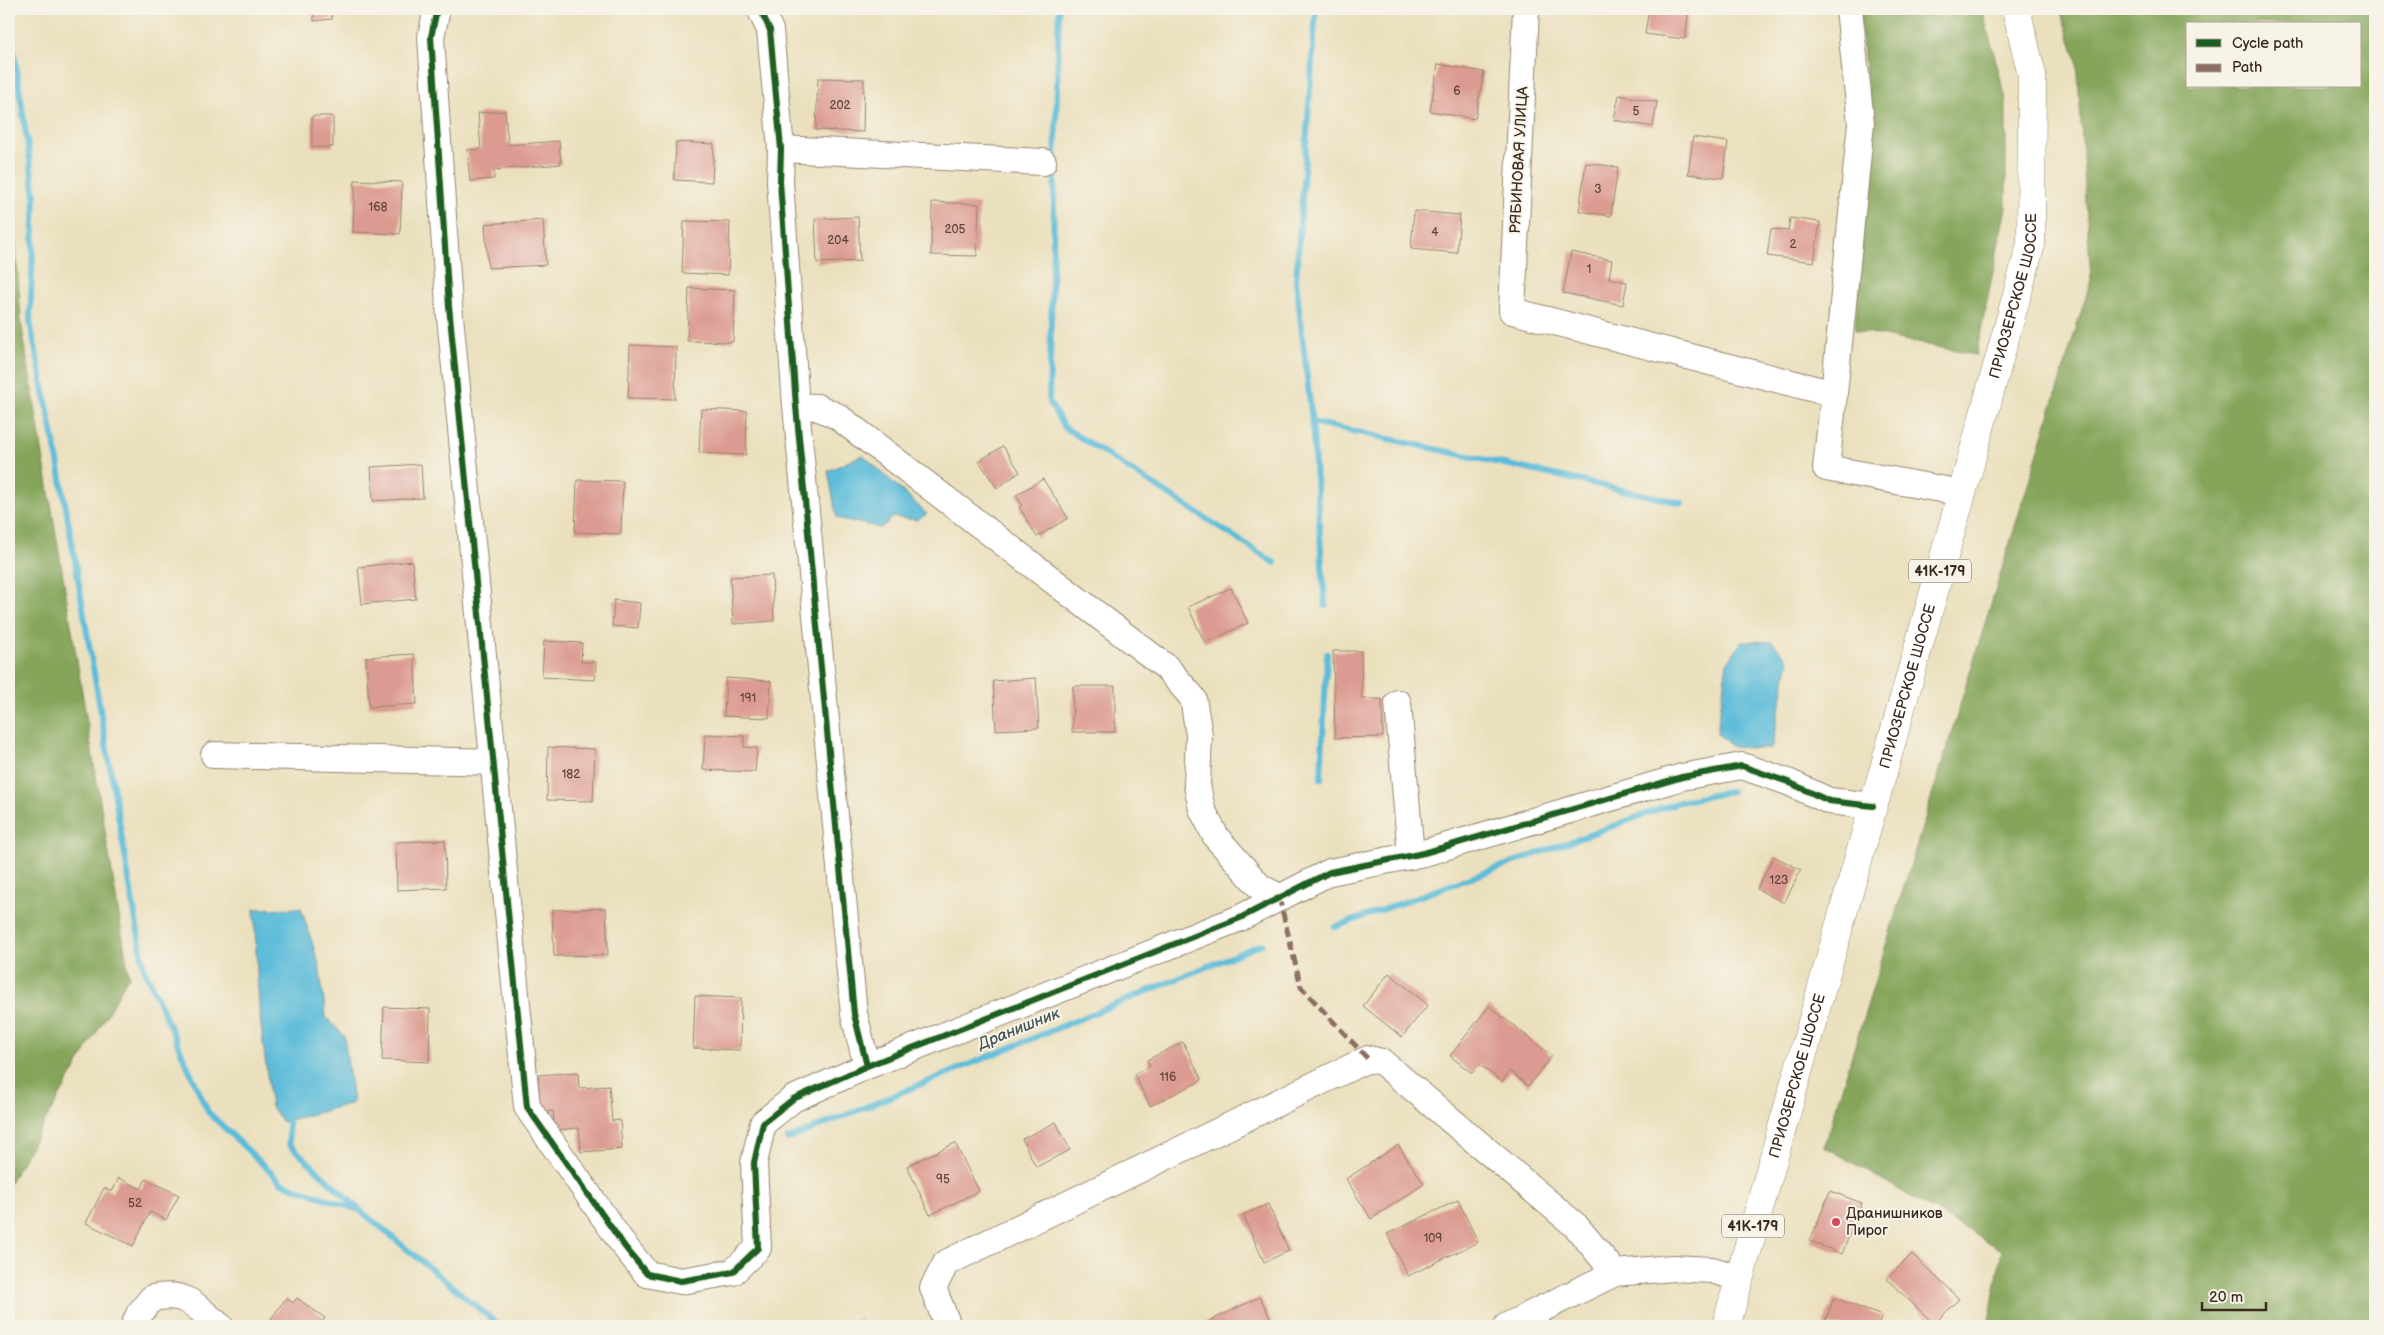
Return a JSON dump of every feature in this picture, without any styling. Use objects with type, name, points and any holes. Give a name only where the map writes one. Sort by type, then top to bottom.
[{"type":"main road","name":"ПРИОЗЕРСКОЕ ШОССЕ","points":[[1726,1326],[2031,244],[2032,75],[2016,9]]},
{"type":"street","points":[[437,9],[431,37],[449,306],[527,1107],[625,1247],[647,1274],[681,1281],[733,1272],[758,1248],[754,1162],[763,1123],[794,1099],[867,1066],[1240,918],[1330,872],[1411,856],[1682,777],[1742,766],[1788,782],[1829,801],[1873,806]]},
{"type":"street","points":[[760,9],[770,30],[781,149],[780,182],[796,406],[854,1014],[867,1066]]},
{"type":"street","name":"РЯБИНОВАЯ УЛИЦА","points":[[1526,9],[1512,310],[1834,394]]},
{"type":"street","points":[[1849,9],[1861,123],[1826,468],[1962,493]]},
{"type":"street","points":[[781,149],[1043,162]]},
{"type":"street","points":[[796,406],[817,407],[838,416],[1166,667],[1193,698],[1199,735],[1197,785],[1202,809],[1216,837],[1260,887],[1279,897]]},
{"type":"street","points":[[1398,703],[1411,856]]},
{"type":"street","points":[[214,755],[494,762]]},
{"type":"street","points":[[948,1326],[933,1288],[946,1263],[1368,1059],[1382,1062],[1576,1226],[1615,1273]]},
{"type":"street","points":[[1507,1326],[1615,1273],[1672,1268],[1712,1270],[1739,1278]]},
{"type":"street","points":[[134,1326],[139,1314],[152,1298],[167,1295],[183,1296],[220,1326]]},
{"type":"green space","points":[[1859,9],[1982,9],[2006,99],[2006,207],[1976,355],[1855,330],[1871,120]]},
{"type":"green space","points":[[2060,9],[2375,9],[2375,1326],[1988,1326],[2002,1250],[1824,1146],[2091,280],[2077,61]]},
{"type":"green space","points":[[9,164],[21,322],[129,976],[9,1184]]},
{"type":"water","points":[[863,455],[927,514],[917,520],[893,517],[881,528],[837,518],[828,471]]},
{"type":"water","points":[[1742,641],[1772,642],[1789,660],[1771,749],[1733,747],[1717,733],[1727,663]]},
{"type":"water","points":[[301,908],[319,964],[326,1017],[344,1036],[353,1103],[282,1122],[271,1107],[259,1009],[254,909]]},
{"type":"building","points":[[313,9],[331,9],[332,19],[314,21]]},
{"type":"building","points":[[1649,9],[1689,9],[1685,39],[1645,34]]},
{"type":"building","points":[[1438,64],[1484,72],[1475,119],[1430,111]]},
{"type":"building","points":[[818,78],[864,79],[863,132],[816,130]]},
{"type":"building","points":[[1619,95],[1657,102],[1653,127],[1614,120]]},
{"type":"building","points":[[505,111],[508,145],[559,141],[561,164],[494,170],[494,179],[470,181],[467,150],[481,149],[478,113]]},
{"type":"building","points":[[312,116],[333,116],[333,147],[312,147]]},
{"type":"building","points":[[1693,137],[1728,142],[1723,178],[1688,174]]},
{"type":"building","points":[[676,142],[714,144],[712,182],[674,180]]},
{"type":"building","points":[[1586,163],[1618,167],[1611,216],[1579,211]]},
{"type":"building","points":[[355,180],[402,182],[400,234],[353,232]]},
{"type":"building","points":[[932,202],[979,204],[977,256],[931,255]]},
{"type":"building","points":[[1414,211],[1460,215],[1457,253],[1411,249]]},
{"type":"building","points":[[858,217],[860,261],[817,263],[815,219]]},
{"type":"building","points":[[1790,218],[1820,222],[1814,262],[1767,256],[1771,229],[1788,231]]},
{"type":"building","points":[[543,220],[546,265],[488,268],[485,224]]},
{"type":"building","points":[[684,221],[730,222],[728,275],[682,273]]},
{"type":"building","points":[[1571,252],[1612,260],[1609,278],[1627,282],[1623,305],[1563,293]]},
{"type":"building","points":[[689,288],[735,290],[733,342],[687,341]]},
{"type":"building","points":[[630,345],[676,347],[675,399],[628,398]]},
{"type":"building","points":[[701,409],[747,411],[746,455],[699,453]]},
{"type":"building","points":[[1003,446],[1020,472],[997,488],[979,461]]},
{"type":"building","points":[[421,464],[423,498],[373,501],[371,467]]},
{"type":"building","points":[[1043,479],[1068,518],[1037,537],[1019,507],[1022,505],[1016,495]]},
{"type":"building","points":[[577,480],[623,481],[621,534],[575,532]]},
{"type":"building","points":[[412,561],[416,599],[362,604],[358,567]]},
{"type":"building","points":[[772,575],[774,621],[733,624],[730,577]]},
{"type":"building","points":[[1231,588],[1248,623],[1205,643],[1188,607]]},
{"type":"building","points":[[614,600],[640,603],[638,628],[612,626]]},
{"type":"building","points":[[544,641],[582,643],[581,662],[596,662],[595,680],[542,677]]},
{"type":"building","points":[[1333,651],[1361,651],[1362,699],[1382,699],[1383,737],[1335,738]]},
{"type":"building","points":[[414,654],[417,704],[369,707],[366,657]]},
{"type":"building","points":[[726,678],[771,681],[769,718],[724,716]]},
{"type":"building","points":[[1036,678],[1039,728],[996,730],[993,681]]},
{"type":"building","points":[[1073,686],[1115,686],[1115,732],[1072,732]]},
{"type":"building","points":[[705,734],[744,736],[744,747],[757,748],[755,772],[703,770]]},
{"type":"building","points":[[548,747],[595,749],[593,801],[547,800]]},
{"type":"building","points":[[445,840],[446,888],[397,890],[396,842]]},
{"type":"building","points":[[1774,856],[1801,870],[1784,903],[1757,889]]},
{"type":"building","points":[[606,908],[608,955],[554,956],[552,910]]},
{"type":"building","points":[[1389,973],[1428,1005],[1402,1037],[1363,1006]]},
{"type":"building","points":[[695,996],[741,998],[740,1050],[693,1048]]},
{"type":"building","points":[[1489,1006],[1552,1056],[1528,1086],[1510,1071],[1502,1082],[1479,1064],[1472,1073],[1450,1056]]},
{"type":"building","points":[[384,1007],[430,1009],[429,1062],[382,1060]]},
{"type":"building","points":[[1183,1042],[1202,1080],[1150,1106],[1134,1074],[1150,1066],[1147,1060]]},
{"type":"building","points":[[578,1072],[579,1088],[609,1086],[612,1121],[620,1120],[622,1149],[581,1152],[579,1128],[555,1130],[553,1111],[540,1112],[538,1075]]},
{"type":"building","points":[[1056,1122],[1070,1150],[1036,1167],[1022,1139]]},
{"type":"building","points":[[955,1143],[979,1191],[930,1215],[907,1166]]},
{"type":"building","points":[[1398,1145],[1424,1184],[1371,1219],[1346,1179]]},
{"type":"building","points":[[119,1178],[141,1189],[146,1179],[179,1195],[166,1220],[150,1212],[133,1246],[86,1223],[104,1188],[112,1192]]},
{"type":"building","name":"Дранишников Пирог","points":[[1830,1191],[1862,1203],[1842,1254],[1810,1241]]},
{"type":"building","points":[[1458,1200],[1478,1242],[1408,1276],[1387,1234]]},
{"type":"building","points":[[1268,1204],[1289,1251],[1264,1262],[1243,1215]]},
{"type":"building","points":[[1912,1254],[1959,1299],[1934,1324],[1887,1279]]},
{"type":"building","points":[[1260,1297],[1274,1326],[1206,1326],[1205,1323]]},
{"type":"building","points":[[286,1298],[293,1303],[297,1298],[325,1318],[319,1326],[272,1326],[268,1323]]},
{"type":"building","points":[[1834,1298],[1882,1316],[1878,1326],[1823,1326]]},
{"type":"building","points":[[860,1319],[862,1325],[875,1320],[877,1326],[839,1326]]},
{"type":"waterway","points":[[1059,9],[1049,402],[1064,427],[1275,563]]},
{"type":"waterway","points":[[1316,9],[1296,280],[1312,422],[1682,503]]},
{"type":"waterway","points":[[9,18],[35,196],[30,322],[58,461],[144,968],[208,1112],[282,1183],[361,1211]]},
{"type":"waterway","points":[[1312,422],[1325,606]]},
{"type":"waterway","points":[[1321,779],[1327,654]]},
{"type":"waterway","points":[[1335,927],[1679,802],[1732,791]]},
{"type":"waterway","name":"Дранишник","points":[[788,1139],[1262,944]]},
{"type":"waterway","points":[[288,1120],[289,1144],[361,1211],[500,1326]]},
{"type":"marked path","points":[[1279,897],[1301,987],[1368,1059]]},
{"type":"cycle path","points":[[437,9],[431,37],[449,306],[527,1107],[625,1247],[647,1274],[681,1281],[733,1272],[758,1248],[754,1163],[763,1123],[793,1099],[867,1066],[1240,918],[1330,872],[1424,853],[1682,777],[1742,766],[1788,782],[1829,801],[1873,806]]},
{"type":"cycle path","points":[[760,9],[770,30],[781,149],[780,182],[796,406],[854,1014],[867,1066]]},
{"type":"place","name":"Дранишников Пирог","points":[[1836,1222]]}]
